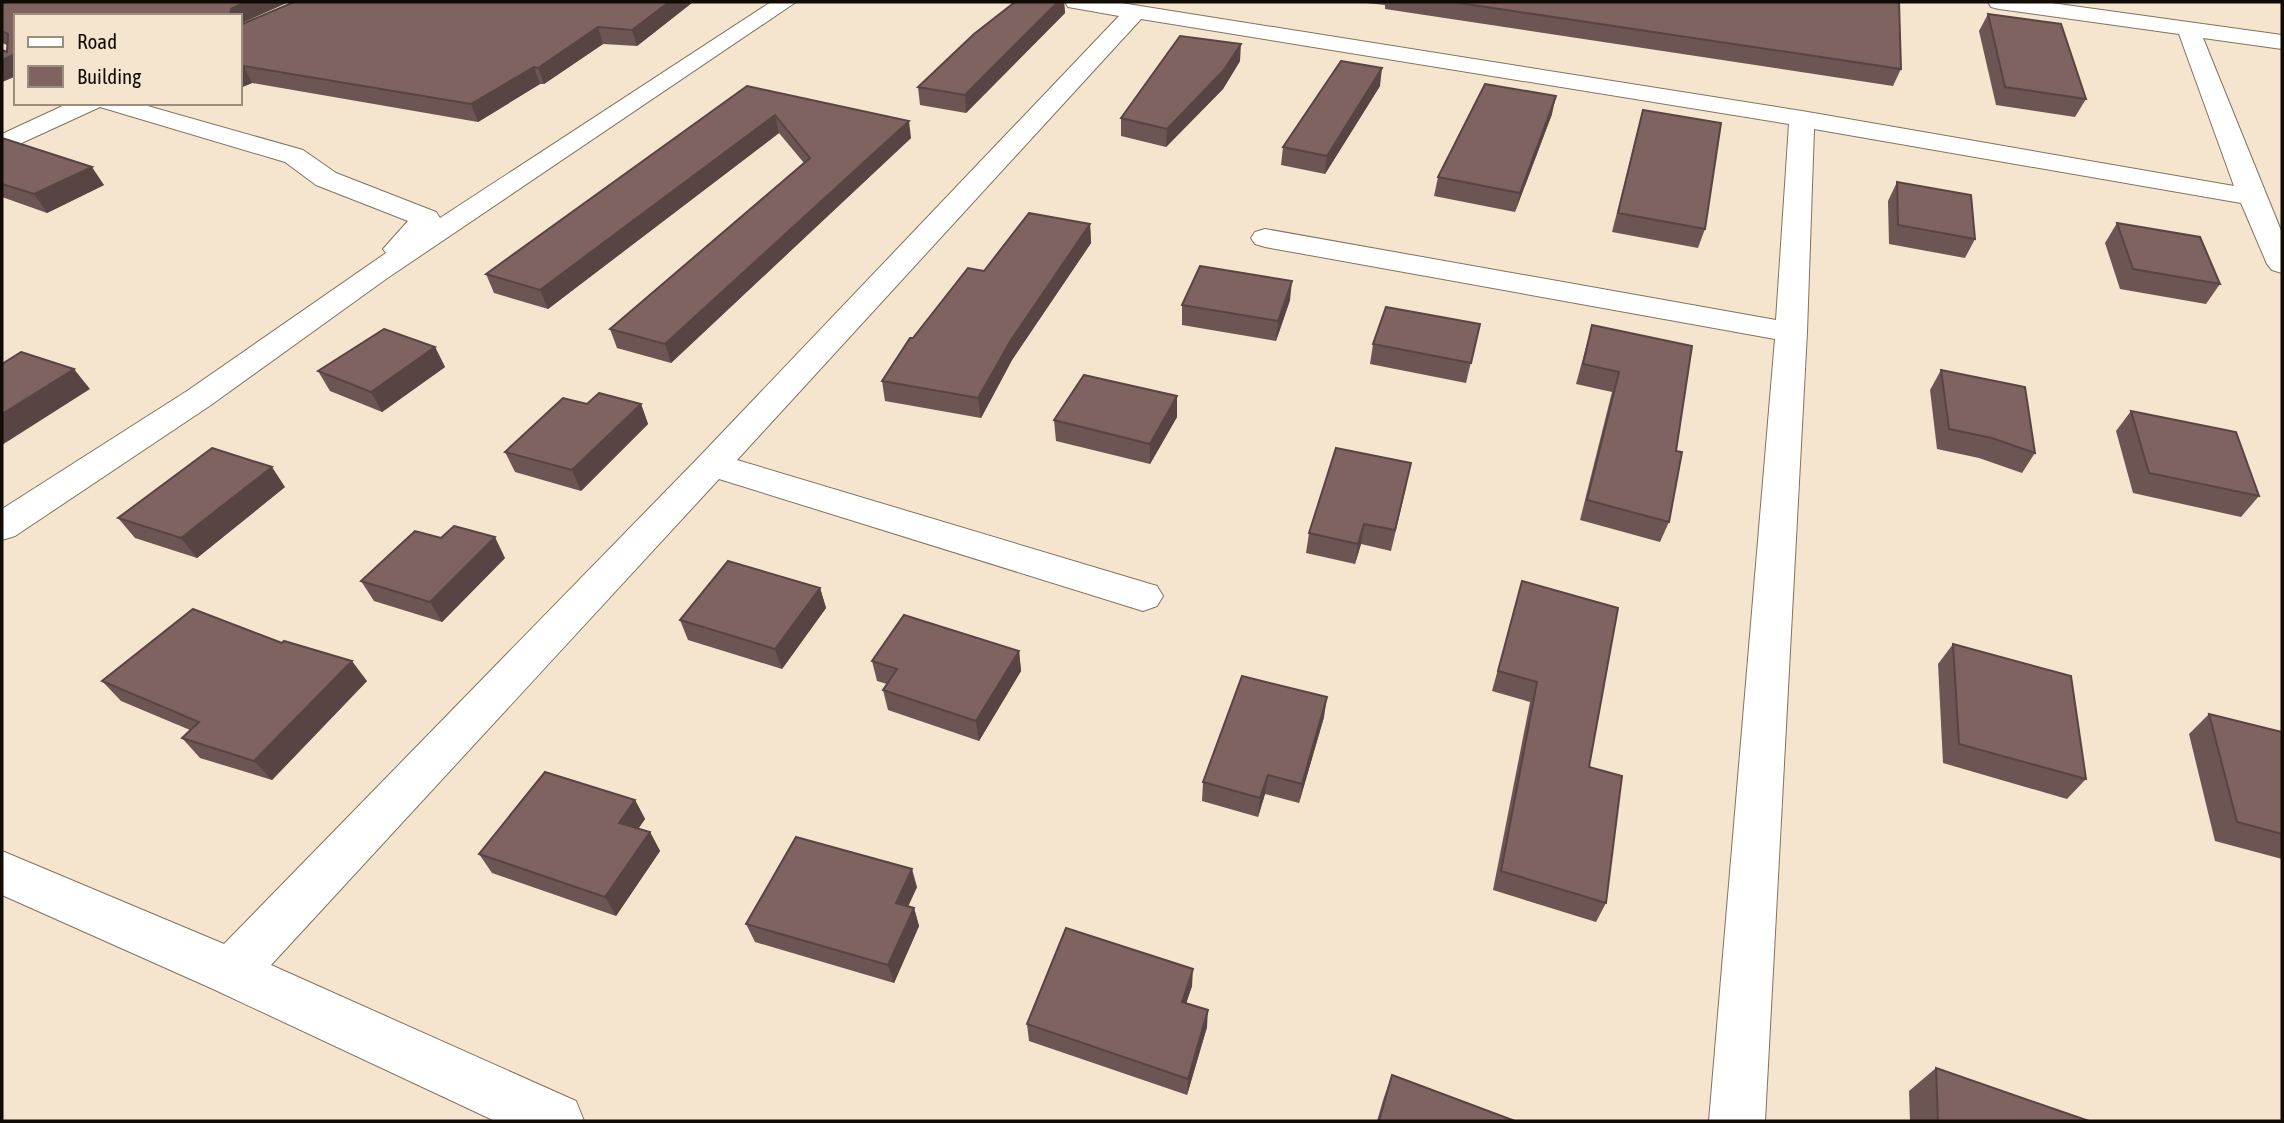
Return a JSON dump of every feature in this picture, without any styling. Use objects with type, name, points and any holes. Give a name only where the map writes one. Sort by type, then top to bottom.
[{"type":"street","points":[[2,527],[198,398],[375,273],[785,2]]},
{"type":"street","points":[[1076,2],[1802,119],[2252,197]]},
{"type":"street","points":[[1999,2],[2282,42]]},
{"type":"street","points":[[231,972],[712,465],[1135,12]]},
{"type":"street","points":[[2188,29],[2252,197],[2282,264]]},
{"type":"street","points":[[2,144],[86,105]]},
{"type":"street","points":[[116,105],[294,156],[326,179],[426,218],[375,273]]},
{"type":"street","points":[[1737,1121],[1791,332],[1802,119]]},
{"type":"street","points":[[1265,238],[1791,332]]},
{"type":"street","points":[[712,465],[1143,596]]},
{"type":"street","points":[[2,872],[231,972],[556,1121]]},
{"type":"building","points":[[246,2],[231,9],[230,14],[14,14],[14,55],[2,60],[2,50],[7,52],[8,34],[2,31],[2,4]]},
{"type":"building","points":[[294,2],[669,2],[632,30],[598,27],[538,68],[534,67],[471,104],[242,67],[242,24]]},
{"type":"building","points":[[1015,2],[1058,2],[965,95],[918,87],[974,34]]},
{"type":"building","points":[[1453,2],[1899,2],[1901,69]]},
{"type":"building","points":[[1988,14],[2061,24],[2086,99],[2005,87]]},
{"type":"building","points":[[1180,36],[1241,44],[1223,71],[1167,129],[1121,118]]},
{"type":"building","points":[[1341,61],[1382,68],[1327,156],[1283,147]]},
{"type":"building","points":[[1485,84],[1556,96],[1520,193],[1438,177]]},
{"type":"building","points":[[747,86],[909,121],[665,344],[610,329],[810,158],[775,115],[540,290],[486,274]]},
{"type":"building","points":[[1643,110],[1721,123],[1705,229],[1618,213]]},
{"type":"building","points":[[2,138],[92,167],[34,194],[2,184]]},
{"type":"building","points":[[1897,182],[1971,195],[1975,239],[1898,225]]},
{"type":"building","points":[[1029,213],[1090,224],[1011,340],[978,398],[882,381],[910,338],[913,338],[968,268],[984,271]]},
{"type":"building","points":[[2117,223],[2200,237],[2220,284],[2133,269]]},
{"type":"building","points":[[1200,266],[1292,281],[1278,321],[1182,305]]},
{"type":"building","points":[[1386,307],[1480,324],[1471,363],[1373,344]]},
{"type":"building","points":[[1592,325],[1692,346],[1676,451],[1682,452],[1669,522],[1587,500],[1619,372],[1583,364]]},
{"type":"building","points":[[384,329],[435,347],[371,392],[318,371]]},
{"type":"building","points":[[21,352],[74,369],[2,414],[2,364]]},
{"type":"building","points":[[1941,370],[2025,387],[2035,453],[1992,438],[1949,429]]},
{"type":"building","points":[[1084,375],[1177,396],[1150,444],[1054,420]]},
{"type":"building","points":[[599,393],[641,404],[572,470],[505,452],[563,398],[587,404]]},
{"type":"building","points":[[2131,411],[2236,432],[2259,496],[2149,473]]},
{"type":"building","points":[[212,448],[272,467],[181,538],[118,518]]},
{"type":"building","points":[[1336,448],[1411,463],[1395,530],[1364,524],[1358,544],[1309,533]]},
{"type":"building","points":[[454,526],[495,537],[430,602],[361,581],[415,531],[441,538]]},
{"type":"building","points":[[728,561],[820,588],[775,649],[680,620]]},
{"type":"building","points":[[1522,581],[1618,608],[1589,767],[1622,776],[1606,903],[1501,871],[1537,682],[1498,671]]},
{"type":"building","points":[[193,609],[282,643],[284,641],[352,661],[254,761],[182,738],[199,722],[102,681]]},
{"type":"building","points":[[904,615],[1019,651],[976,721],[883,690],[897,669],[872,661]]},
{"type":"building","points":[[1953,644],[2071,676],[2086,779],[1959,744]]},
{"type":"building","points":[[1242,676],[1327,697],[1302,784],[1268,775],[1260,798],[1203,782]]},
{"type":"building","points":[[2209,714],[2282,732],[2282,834],[2237,822]]},
{"type":"building","points":[[545,772],[635,800],[619,823],[650,832],[605,897],[479,854]]},
{"type":"building","points":[[796,837],[912,869],[896,903],[914,908],[888,965],[746,924]]},
{"type":"building","points":[[1066,928],[1193,969],[1182,1002],[1208,1010],[1188,1079],[1027,1024]]},
{"type":"building","points":[[1936,1068],[2089,1121],[1938,1121]]},
{"type":"building","points":[[1392,1075],[1515,1121],[1379,1121]]}]
